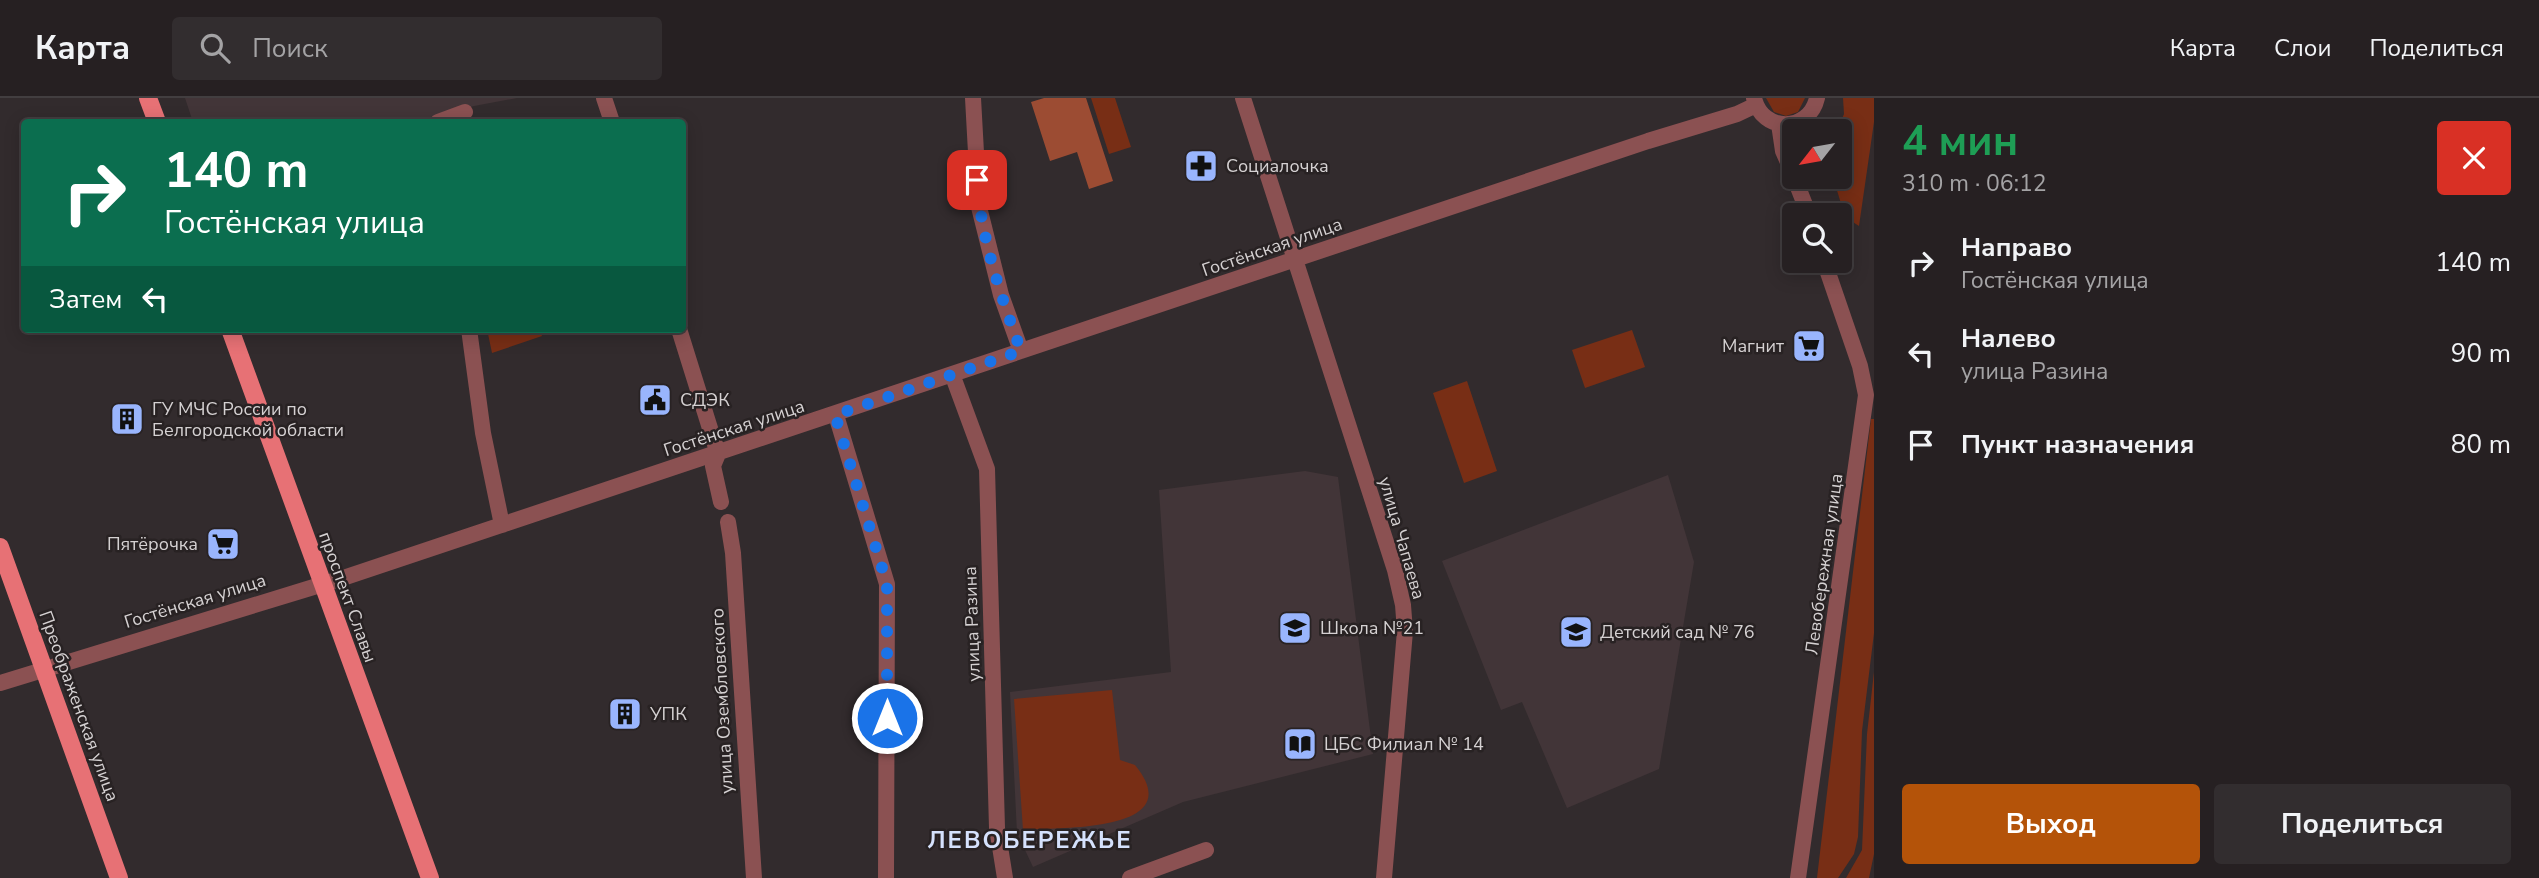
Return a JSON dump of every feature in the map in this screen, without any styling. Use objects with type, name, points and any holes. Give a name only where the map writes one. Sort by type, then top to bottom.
[{"type":"main road","points":[[148,98],[156,119]]},
{"type":"main road","name":"проспект Славы","points":[[231,333],[320,583],[430,878]]},
{"type":"main road","name":"Преображенская улица","points":[[0,547],[119,878]]},
{"type":"street","points":[[604,98],[611,119]]},
{"type":"street","points":[[973,98],[979,207],[1001,295],[1021,351]]},
{"type":"street","name":"улица Чапаева","points":[[1243,98],[1395,570],[1403,605],[1405,631],[1384,878]]},
{"type":"street","points":[[1808,119],[1816,98]]},
{"type":"street","points":[[1755,101],[1765,118],[1779,124],[1800,122],[1809,115]]},
{"type":"street","name":"Гостёнская улица","points":[[0,683],[718,454],[1737,114],[1755,101]]},
{"type":"street","points":[[446,119],[465,112]]},
{"type":"street","points":[[1779,124],[1782,144]]},
{"type":"street","name":"Левобережная улица","points":[[1798,878],[1866,395],[1860,366],[1828,273]]},
{"type":"street","points":[[470,333],[483,433],[502,525]]},
{"type":"street","points":[[680,333],[718,454],[713,466],[721,502]]},
{"type":"street","name":"улица Разина","points":[[952,374],[987,469],[997,828],[1005,878]]},
{"type":"street","points":[[835,415],[887,584],[886,878]]},
{"type":"street","name":"улица Озембловского","points":[[727,522],[733,553],[754,878]]},
{"type":"street","points":[[1130,878],[1206,850]]},
{"type":"shaded area","points":[[185,98],[517,98],[474,106],[433,119],[192,119]]},
{"type":"shaded area","points":[[1044,98],[1086,98],[1113,181],[1089,189],[1077,152],[1050,161],[1031,102]]},
{"type":"shaded area","points":[[1091,98],[1115,98],[1131,147],[1109,154]]},
{"type":"shaded area","points":[[1766,98],[1805,98],[1798,112],[1786,116],[1774,112]]},
{"type":"shaded area","points":[[1843,98],[1874,98],[1874,122],[1859,226],[1852,222],[1852,203],[1841,203],[1837,189],[1852,189],[1852,119],[1842,119]]},
{"type":"shaded area","points":[[1632,330],[1645,367],[1585,388],[1572,350]]},
{"type":"shaded area","points":[[488,333],[541,333],[542,336],[492,353]]},
{"type":"shaded area","points":[[1467,381],[1497,471],[1464,483],[1433,393]]},
{"type":"shaded area","points":[[1871,419],[1874,419],[1874,633],[1862,731],[1858,837],[1854,854],[1838,878],[1817,878]]},
{"type":"shaded area","points":[[1305,471],[1338,477],[1373,754],[1183,802],[1033,867],[1017,833],[1010,692],[1171,672],[1159,490]]},
{"type":"shaded area","name":"Детский сад № 76","points":[[1668,475],[1694,562],[1659,769],[1567,808],[1522,702],[1501,710],[1442,561]]},
{"type":"shaded area","points":[[1874,672],[1874,854],[1869,878],[1846,878],[1862,850],[1867,734]]},
{"type":"shaded area","points":[[1112,690],[1120,760],[1135,765],[1148,787],[1146,803],[1133,815],[1113,822],[1023,830],[1014,699]]},
{"type":"place","name":"Социалочка","points":[[1201,166]]},
{"type":"place","name":"Магнит","points":[[1809,346]]},
{"type":"place","name":"СДЭК","points":[[655,400]]},
{"type":"place","name":"ГУ МЧС России по Белгородской области","points":[[127,419]]},
{"type":"place","name":"Пятёрочка","points":[[223,544]]},
{"type":"place","name":"Школа №21","points":[[1295,628]]},
{"type":"place","name":"Детский сад № 76","points":[[1576,632]]},
{"type":"place","name":"УПК","points":[[625,714]]},
{"type":"place","name":"ЦБС Филиал № 14","points":[[1300,744]]},
{"type":"district","name":"ЛЕВОБЕРЕЖЬЕ","points":[[1030,840]]},
{"type":"route","points":[[887,718],[887,584],[835,415],[1021,351],[1001,295],[979,207],[977,180]]}]
